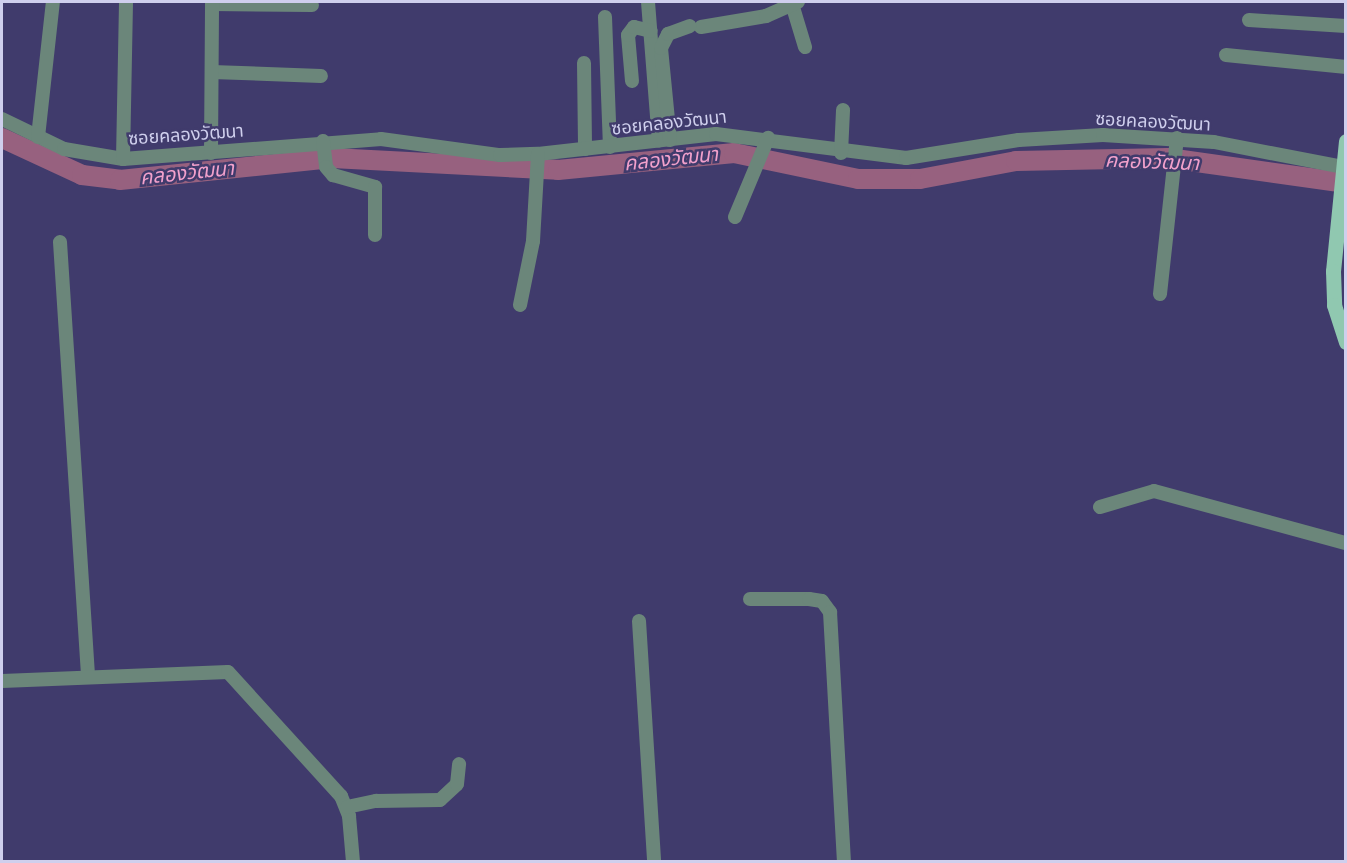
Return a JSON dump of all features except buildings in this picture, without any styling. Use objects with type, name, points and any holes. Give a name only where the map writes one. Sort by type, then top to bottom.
[{"type":"main road","points":[[1346,141],[1334,305],[1346,342]]},
{"type":"street","points":[[38,137],[53,2]]},
{"type":"street","points":[[123,159],[126,2]]},
{"type":"street","points":[[648,2],[665,140]]},
{"type":"street","points":[[211,153],[212,3],[312,5]]},
{"type":"street","points":[[665,140],[661,48],[668,34],[696,26],[766,16],[795,3],[805,46]]},
{"type":"street","points":[[605,17],[610,147]]},
{"type":"street","points":[[1249,20],[1346,26]]},
{"type":"street","points":[[632,81],[628,34],[634,27],[651,31]]},
{"type":"street","points":[[1226,55],[1346,67]]},
{"type":"street","points":[[585,63],[585,149]]},
{"type":"street","points":[[212,72],[321,76]]},
{"type":"street","points":[[841,153],[843,110]]},
{"type":"street","name":"ซอยคลองวัฒนา","points":[[2,119],[38,137],[88,155],[123,159],[324,146],[381,139],[537,159],[585,149],[716,134],[841,153],[906,158],[1019,140],[1103,135],[1177,138],[1342,178]]},
{"type":"street","points":[[1160,294],[1176,168],[1177,138]]},
{"type":"street","points":[[735,217],[762,160],[767,141]]},
{"type":"street","points":[[324,146],[326,167],[333,175],[375,188],[375,235]]},
{"type":"street","points":[[520,305],[532,241],[537,159]]},
{"type":"street","points":[[60,242],[88,675]]},
{"type":"street","points":[[1100,507],[1154,491],[1346,543]]},
{"type":"street","points":[[750,599],[822,601],[830,612],[844,861]]},
{"type":"street","points":[[639,621],[654,861]]},
{"type":"street","points":[[2,681],[88,675],[228,672],[347,807],[353,861]]},
{"type":"street","points":[[347,807],[376,801],[440,800],[458,784],[459,764]]},
{"type":"waterway","name":"คลองวัฒนา","points":[[2,138],[82,175],[120,180],[332,158],[558,170],[734,153],[858,179],[920,179],[1016,161],[1168,158],[1346,183]]}]
